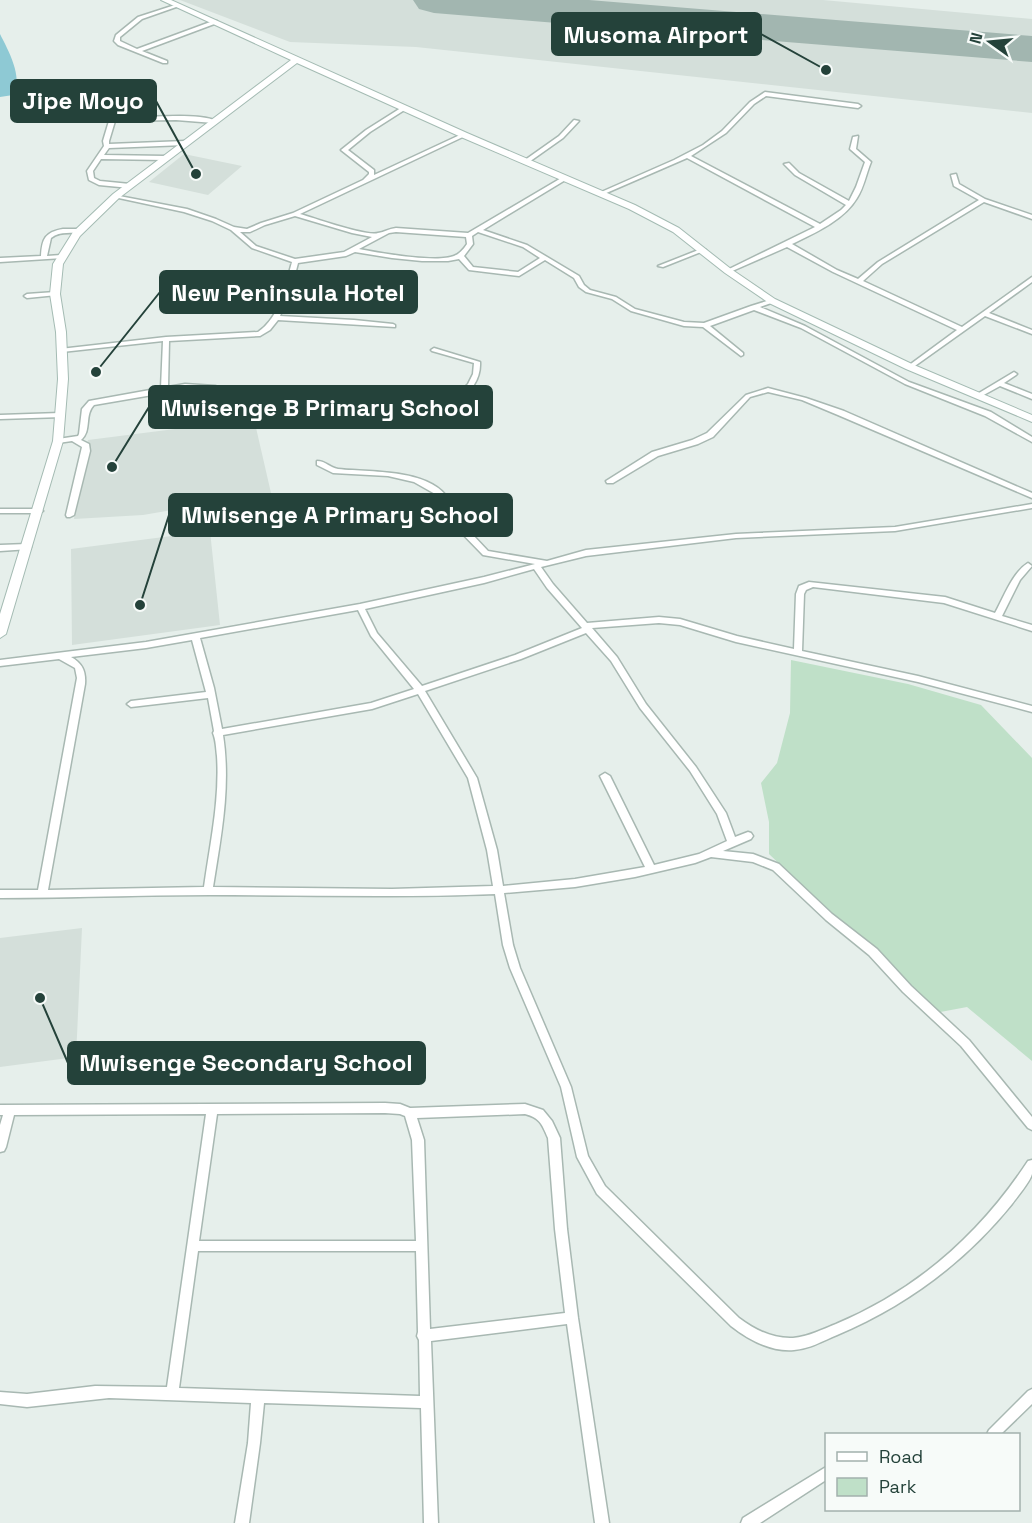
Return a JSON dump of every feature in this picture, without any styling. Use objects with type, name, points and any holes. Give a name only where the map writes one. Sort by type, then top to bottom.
[{"type":"main road","points":[[165,0],[464,135],[602,193],[676,230],[728,271],[772,301],[910,367],[1032,419]]},
{"type":"main road","points":[[0,634],[39,511],[58,441],[62,350],[55,294],[56,271],[61,257],[79,231],[116,196],[296,60]]},
{"type":"street","points":[[1020,0],[1032,2]]},
{"type":"street","points":[[165,62],[120,44],[117,41],[118,36],[140,18],[177,6]]},
{"type":"street","points":[[137,51],[215,22]]},
{"type":"street","points":[[602,193],[687,156],[728,130],[756,98],[765,94],[858,106]]},
{"type":"street","points":[[52,100],[67,103],[62,113],[87,118],[167,117],[214,121]]},
{"type":"street","points":[[364,181],[373,172],[344,150],[368,131],[404,108]]},
{"type":"street","points":[[113,118],[106,141],[107,146],[90,171],[91,179],[99,183],[130,186]]},
{"type":"street","points":[[527,161],[561,137],[576,121]]},
{"type":"street","points":[[116,196],[185,210],[234,229],[248,231],[295,214],[464,135]]},
{"type":"street","points":[[728,271],[819,227],[849,204],[868,162],[854,149],[856,137]]},
{"type":"street","points":[[107,146],[185,143]]},
{"type":"street","points":[[687,156],[819,227]]},
{"type":"street","points":[[100,157],[165,158]]},
{"type":"street","points":[[788,164],[797,174],[849,204]]},
{"type":"street","points":[[954,175],[956,185],[983,200],[1032,217]]},
{"type":"street","points":[[234,229],[254,247],[295,261],[323,258],[355,250],[387,231],[407,230],[469,235],[566,178]]},
{"type":"street","points":[[858,282],[880,263],[983,200]]},
{"type":"street","points":[[295,214],[354,232],[378,236]]},
{"type":"street","points":[[478,230],[525,246],[577,277],[583,288],[614,298],[633,310],[684,324],[705,325],[772,301]]},
{"type":"street","points":[[44,258],[45,240],[49,235],[61,231],[79,231]]},
{"type":"street","points":[[355,250],[408,258],[459,255],[467,250],[470,244],[469,235]]},
{"type":"street","points":[[787,244],[858,282],[961,329]]},
{"type":"street","points":[[661,266],[703,250]]},
{"type":"street","points":[[459,255],[471,269],[512,274],[524,272],[544,258]]},
{"type":"street","points":[[0,260],[61,257]]},
{"type":"street","points":[[62,350],[166,339],[253,336],[266,331],[275,318],[286,296],[295,261]]},
{"type":"street","points":[[910,367],[1032,279]]},
{"type":"street","points":[[27,296],[55,294]]},
{"type":"street","points":[[753,307],[803,327],[907,382],[988,414],[1032,440]]},
{"type":"street","points":[[984,313],[1032,332]]},
{"type":"street","points":[[275,318],[393,326]]},
{"type":"street","points":[[705,325],[741,354]]},
{"type":"street","points":[[164,391],[166,339]]},
{"type":"street","points":[[75,440],[83,434],[86,409],[89,404],[185,386],[212,386],[234,391],[308,419],[440,405],[454,401],[464,394],[472,384],[478,366],[473,360],[434,350]]},
{"type":"street","points":[[978,396],[1014,374]]},
{"type":"street","points":[[999,383],[1032,397]]},
{"type":"street","points":[[610,482],[655,454],[710,435],[748,396],[768,390],[784,393],[841,413],[1032,496]]},
{"type":"street","points":[[0,417],[60,415]]},
{"type":"street","points":[[58,441],[75,440],[86,446],[70,515]]},
{"type":"street","points":[[320,463],[333,471],[388,474],[416,480],[440,493],[446,500],[450,516],[486,553],[548,563]]},
{"type":"street","points":[[0,663],[195,637],[360,607],[537,567],[586,553],[675,542],[795,532],[906,528],[1032,506]]},
{"type":"street","points":[[0,511],[39,511]]},
{"type":"street","points":[[0,548],[27,547]]},
{"type":"street","points":[[998,616],[1017,579],[1029,566]]},
{"type":"street","points":[[537,567],[550,586],[614,659],[643,706],[707,790],[721,813],[732,842]]},
{"type":"street","points":[[798,651],[800,594],[801,588],[805,585],[839,586],[927,596],[962,604],[1032,628]]},
{"type":"street","points":[[360,607],[374,634],[421,691],[472,778],[492,850],[508,945],[515,968],[566,1087],[583,1157],[601,1190],[735,1322],[750,1334],[784,1344],[802,1343],[851,1325],[883,1308],[954,1256],[992,1220],[1018,1189],[1032,1165]]},
{"type":"street","points":[[217,733],[372,706],[533,652],[586,628],[659,620],[680,622],[736,639],[918,679],[1032,709]]},
{"type":"street","points":[[195,637],[211,695],[222,776],[208,891]]},
{"type":"street","points":[[42,895],[81,684],[81,668],[78,664],[61,656]]},
{"type":"street","points":[[130,704],[211,695]]},
{"type":"street","points":[[605,776],[651,868]]},
{"type":"street","points":[[712,854],[748,836]]},
{"type":"street","points":[[0,894],[208,891],[412,895],[613,878],[712,854],[767,861],[829,917],[873,952],[907,989],[965,1043],[1032,1125]]},
{"type":"street","points":[[0,1147],[5,1110],[385,1108],[400,1109],[410,1113],[525,1109],[539,1113],[548,1124],[554,1138],[561,1229],[572,1318],[603,1523]]},
{"type":"street","points":[[172,1395],[212,1109]]},
{"type":"street","points":[[410,1113],[418,1140],[425,1402],[431,1523]]},
{"type":"street","points":[[193,1246],[422,1246]]},
{"type":"street","points":[[423,1336],[572,1318]]},
{"type":"street","points":[[0,1398],[24,1401],[106,1391],[425,1402]]},
{"type":"street","points":[[994,1433],[1032,1395]]},
{"type":"street","points":[[242,1523],[258,1398]]},
{"type":"street","points":[[748,1523],[825,1474]]},
{"type":"shaded area","points":[[180,0],[823,0],[1032,19],[1032,113],[416,47],[290,42]]},
{"type":"shaded area","points":[[184,154],[242,166],[208,195],[149,182]]},
{"type":"shaded area","points":[[254,419],[271,493],[143,515],[74,519],[88,440]]},
{"type":"shaded area","points":[[210,531],[220,625],[72,645],[71,549]]},
{"type":"shaded area","points":[[82,928],[76,1057],[0,1067],[0,938]]},
{"type":"green space","points":[[791,660],[908,684],[981,705],[1032,758],[1032,1061],[967,1007],[935,1013],[769,854],[769,822],[761,783],[777,763],[790,713]]},
{"type":"water","points":[[0,34],[14,64],[17,81],[13,95],[0,97]]},
{"type":"taxiway","points":[[1028,49],[1032,52]]},
{"type":"runway","points":[[434,0],[1032,49]]},
{"type":"place","name":"Musoma Airport","points":[[826,70]]},
{"type":"place","name":"Jipe Moyo","points":[[196,174]]},
{"type":"place","name":"New Peninsula Hotel","points":[[96,372]]},
{"type":"place","name":"Mwisenge B Primary School","points":[[112,467]]},
{"type":"place","name":"Mwisenge A Primary School","points":[[140,605]]},
{"type":"place","name":"Mwisenge Secondary School","points":[[40,998]]}]
